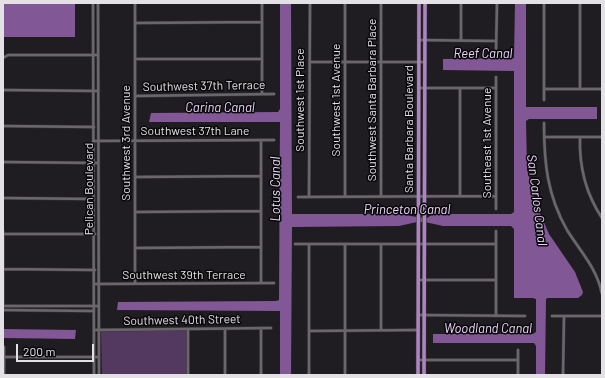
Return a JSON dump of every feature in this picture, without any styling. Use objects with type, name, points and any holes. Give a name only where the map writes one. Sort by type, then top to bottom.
[{"type":"main road","name":"Santa Barbara Boulevard","points":[[418,375],[418,280],[421,224],[419,196],[419,3]]},
{"type":"main road","name":"Santa Barbara Boulevard","points":[[421,216],[424,196],[425,3]]},
{"type":"main road","points":[[419,139],[424,139]]},
{"type":"main road","name":"Santa Barbara Boulevard","points":[[421,224],[424,244],[424,375]]},
{"type":"street","name":"Pelican Boulevard","points":[[93,3],[94,375]]},
{"type":"street","name":"Pelican Boulevard","points":[[98,3],[99,375]]},
{"type":"street","name":"Southwest 3rd Avenue","points":[[135,3],[135,284]]},
{"type":"street","points":[[262,3],[262,94]]},
{"type":"street","name":"Southwest 1st Place","points":[[309,196],[310,3]]},
{"type":"street","name":"Southwest 1st Avenue","points":[[345,3],[345,196]]},
{"type":"street","name":"Southwest Santa Barbara Place","points":[[381,3],[381,196]]},
{"type":"street","points":[[461,3],[461,40]]},
{"type":"street","points":[[496,3],[496,53]]},
{"type":"street","points":[[544,3],[544,100]]},
{"type":"street","points":[[580,3],[580,89]]},
{"type":"street","points":[[134,23],[262,22]]},
{"type":"street","points":[[419,40],[496,40]]},
{"type":"street","points":[[3,57],[8,54],[98,55]]},
{"type":"street","points":[[135,60],[262,59]]},
{"type":"street","points":[[310,62],[425,62]]},
{"type":"street","name":"Southeast 1st Avenue","points":[[496,77],[496,209]]},
{"type":"street","points":[[419,88],[496,88]]},
{"type":"street","points":[[460,88],[460,196]]},
{"type":"street","points":[[544,89],[602,89]]},
{"type":"street","points":[[3,90],[98,91]]},
{"type":"street","name":"Southwest 37th Terrace","points":[[135,96],[274,94]]},
{"type":"street","points":[[544,123],[545,166],[553,200],[567,229],[588,259],[595,272],[602,294]]},
{"type":"street","points":[[3,126],[98,127]]},
{"type":"street","points":[[544,137],[602,137]]},
{"type":"street","points":[[580,137],[580,153],[584,180],[591,198],[602,218]]},
{"type":"street","points":[[261,283],[262,140]]},
{"type":"street","name":"Southwest 37th Lane","points":[[93,141],[274,140]]},
{"type":"street","points":[[3,162],[98,163]]},
{"type":"street","points":[[135,176],[261,176]]},
{"type":"street","points":[[298,196],[496,196]]},
{"type":"street","points":[[3,198],[98,199]]},
{"type":"street","points":[[135,212],[261,211]]},
{"type":"street","points":[[496,231],[496,316]]},
{"type":"street","points":[[98,234],[3,233],[4,310],[98,311]]},
{"type":"street","points":[[295,244],[496,244]]},
{"type":"street","points":[[309,244],[309,375]]},
{"type":"street","points":[[345,244],[345,375]]},
{"type":"street","points":[[381,244],[381,330]]},
{"type":"street","points":[[135,248],[261,247]]},
{"type":"street","points":[[3,269],[98,270]]},
{"type":"street","points":[[418,280],[496,280]]},
{"type":"street","name":"Southwest 39th Terrace","points":[[94,284],[274,283]]},
{"type":"street","points":[[3,306],[98,306]]},
{"type":"street","points":[[418,316],[525,316]]},
{"type":"street","points":[[552,316],[602,316]]},
{"type":"street","points":[[564,316],[564,375]]},
{"type":"street","points":[[261,328],[261,375]]},
{"type":"street","name":"Southwest 40th Street","points":[[94,330],[271,328]]},
{"type":"street","points":[[188,329],[188,375]]},
{"type":"street","points":[[225,329],[226,375]]},
{"type":"street","points":[[309,331],[418,330]]},
{"type":"street","points":[[4,347],[4,375]]},
{"type":"street","points":[[518,350],[518,375]]},
{"type":"street","points":[[4,356],[99,357]]},
{"type":"street","points":[[418,360],[518,360]]},
{"type":"shaded area","points":[[3,3],[75,3],[75,37],[3,37]]},
{"type":"shaded area","points":[[280,3],[291,3],[292,214],[399,214],[427,218],[433,214],[511,214],[514,212],[514,71],[443,70],[443,59],[514,58],[515,3],[526,3],[526,107],[597,107],[597,119],[529,119],[526,121],[527,169],[536,204],[549,234],[575,272],[583,292],[578,298],[546,299],[545,375],[536,375],[536,346],[534,343],[433,343],[433,334],[533,334],[536,332],[536,299],[514,298],[514,229],[511,226],[443,226],[425,222],[417,222],[399,226],[292,227],[291,375],[280,375],[280,311],[117,310],[118,302],[279,300],[280,122],[149,122],[151,113],[278,112],[280,109]]},
{"type":"shaded area","points":[[3,329],[76,330],[75,339],[3,338]]},
{"type":"shaded area","points":[[188,329],[188,375],[102,375],[101,330]]},
{"type":"water label","name":"Reef Canal","points":[[483,54]]},
{"type":"water label","name":"Carina Canal","points":[[220,108]]},
{"type":"water label","name":"Lotus Canal","points":[[276,189]]},
{"type":"water label","name":"San Carlos Canal","points":[[537,200]]},
{"type":"water label","name":"Princeton Canal","points":[[407,210]]},
{"type":"water label","name":"Woodland Canal","points":[[488,329]]}]
